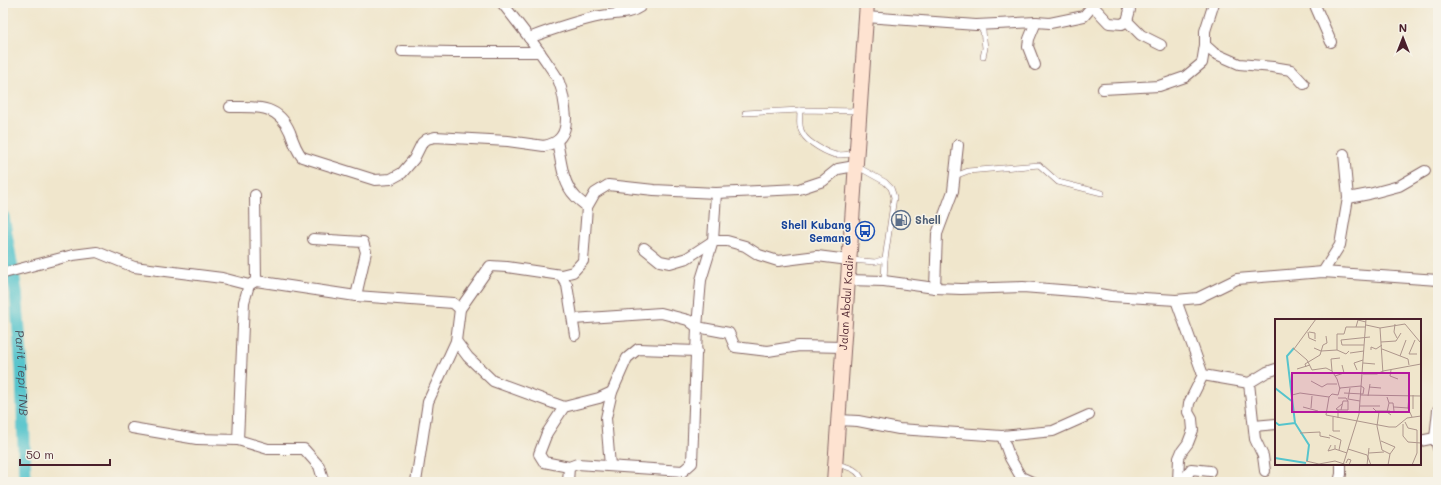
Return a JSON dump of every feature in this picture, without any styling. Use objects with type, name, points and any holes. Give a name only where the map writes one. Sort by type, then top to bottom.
[{"type":"main road","name":"Jalan Abdul Kadir","points":[[834,482],[866,10]]},
{"type":"street","points":[[230,106],[266,108],[274,111],[286,125],[296,148],[302,157],[375,180],[397,177],[414,159],[422,144],[435,137],[508,141],[544,146],[557,141],[562,137],[566,125],[565,102],[559,80],[540,52],[502,3]]},
{"type":"street","points":[[529,38],[565,25],[601,16],[634,11],[640,7],[640,3]]},
{"type":"street","points":[[866,10],[976,25],[1036,22],[1050,23],[1084,16],[1094,4],[1109,23],[1122,24],[1127,21],[1130,10],[1127,3]]},
{"type":"street","points":[[1102,89],[1159,86],[1185,77],[1202,63],[1205,45],[1205,31],[1214,3]]},
{"type":"street","points":[[1314,3],[1331,42]]},
{"type":"street","points":[[1127,21],[1141,35],[1161,45]]},
{"type":"street","points":[[1035,65],[1028,47],[1029,39],[1036,22]]},
{"type":"street","points":[[1205,45],[1214,53],[1240,64],[1291,70],[1304,84]]},
{"type":"street","points":[[402,51],[540,52]]},
{"type":"street","points":[[557,141],[568,185],[574,196],[587,207]]},
{"type":"street","points":[[935,288],[937,234],[953,191],[958,145]]},
{"type":"street","points":[[1323,272],[1340,245],[1348,198],[1344,154]]},
{"type":"street","points":[[416,482],[428,402],[456,341],[460,309],[490,266],[561,275],[573,272],[583,261],[587,207],[595,193],[608,185],[654,190],[716,193],[800,189],[823,181],[838,169],[856,160]]},
{"type":"street","points":[[1348,198],[1399,186],[1426,171]]},
{"type":"street","points":[[564,407],[547,434],[539,454],[544,462],[569,467],[577,464],[683,471],[692,463],[697,327],[701,280],[713,241],[716,193]]},
{"type":"street","points":[[238,440],[244,302],[252,283],[255,195]]},
{"type":"street","points":[[313,239],[363,242],[366,252],[356,296]]},
{"type":"street","points":[[644,248],[660,261],[670,263],[686,258],[713,241],[727,241],[745,246],[759,255],[778,261],[817,256],[849,260]]},
{"type":"street","points":[[6,273],[73,255],[97,252],[134,267],[356,296],[453,303],[460,309]]},
{"type":"street","points":[[848,280],[884,281],[935,288],[961,289],[1023,287],[1086,292],[1111,296],[1176,300],[1198,298],[1237,279],[1323,272],[1438,280]]},
{"type":"street","points":[[561,275],[567,286],[575,335]]},
{"type":"street","points":[[1176,300],[1203,375],[1189,403],[1188,412],[1192,418],[1193,430],[1188,443],[1179,458],[1178,482]]},
{"type":"street","points":[[573,319],[661,313],[688,320],[697,327],[729,333],[735,347],[768,351],[799,346],[843,347]]},
{"type":"street","points":[[456,341],[468,357],[493,381],[564,407],[600,398],[612,392]]},
{"type":"street","points":[[610,466],[606,418],[612,392],[627,358],[638,349],[697,351]]},
{"type":"street","points":[[1203,375],[1249,383],[1275,368]]},
{"type":"street","points":[[1249,383],[1255,439],[1263,456],[1265,471]]},
{"type":"street","points":[[1421,441],[1437,443],[1438,410]]},
{"type":"street","points":[[838,420],[858,421],[899,429],[1002,436],[1053,431],[1089,415]]},
{"type":"street","points":[[1254,426],[1275,424]]},
{"type":"street","points":[[132,428],[197,439],[238,440],[268,449],[304,450],[319,466],[323,479]]},
{"type":"street","points":[[1002,436],[1010,458],[1021,477],[1032,482]]},
{"type":"street","points":[[1339,482],[1341,465]]},
{"type":"street","points":[[568,482],[569,467]]},
{"type":"street","points":[[1183,482],[1191,469],[1210,471]]},
{"type":"lane","points":[[976,25],[983,31],[985,48],[983,57]]},
{"type":"lane","points":[[745,113],[800,110],[859,111]]},
{"type":"lane","points":[[800,110],[800,126],[802,134],[806,139],[836,155],[856,160],[891,188],[894,197],[885,259],[884,281]]},
{"type":"lane","points":[[955,176],[968,171],[1039,165],[1058,182],[1102,193]]},
{"type":"lane","points":[[849,260],[875,262],[885,259]]},
{"type":"lane","points":[[835,464],[849,467],[858,471],[863,482]]},
{"type":"waterway","name":"Parit Tepi TNB","points":[[3,217],[16,291],[22,370],[25,482]]},
{"type":"place","name":"Shell","points":[[901,220]]},
{"type":"place","name":"Shell Kubang Semang","points":[[865,231]]}]
